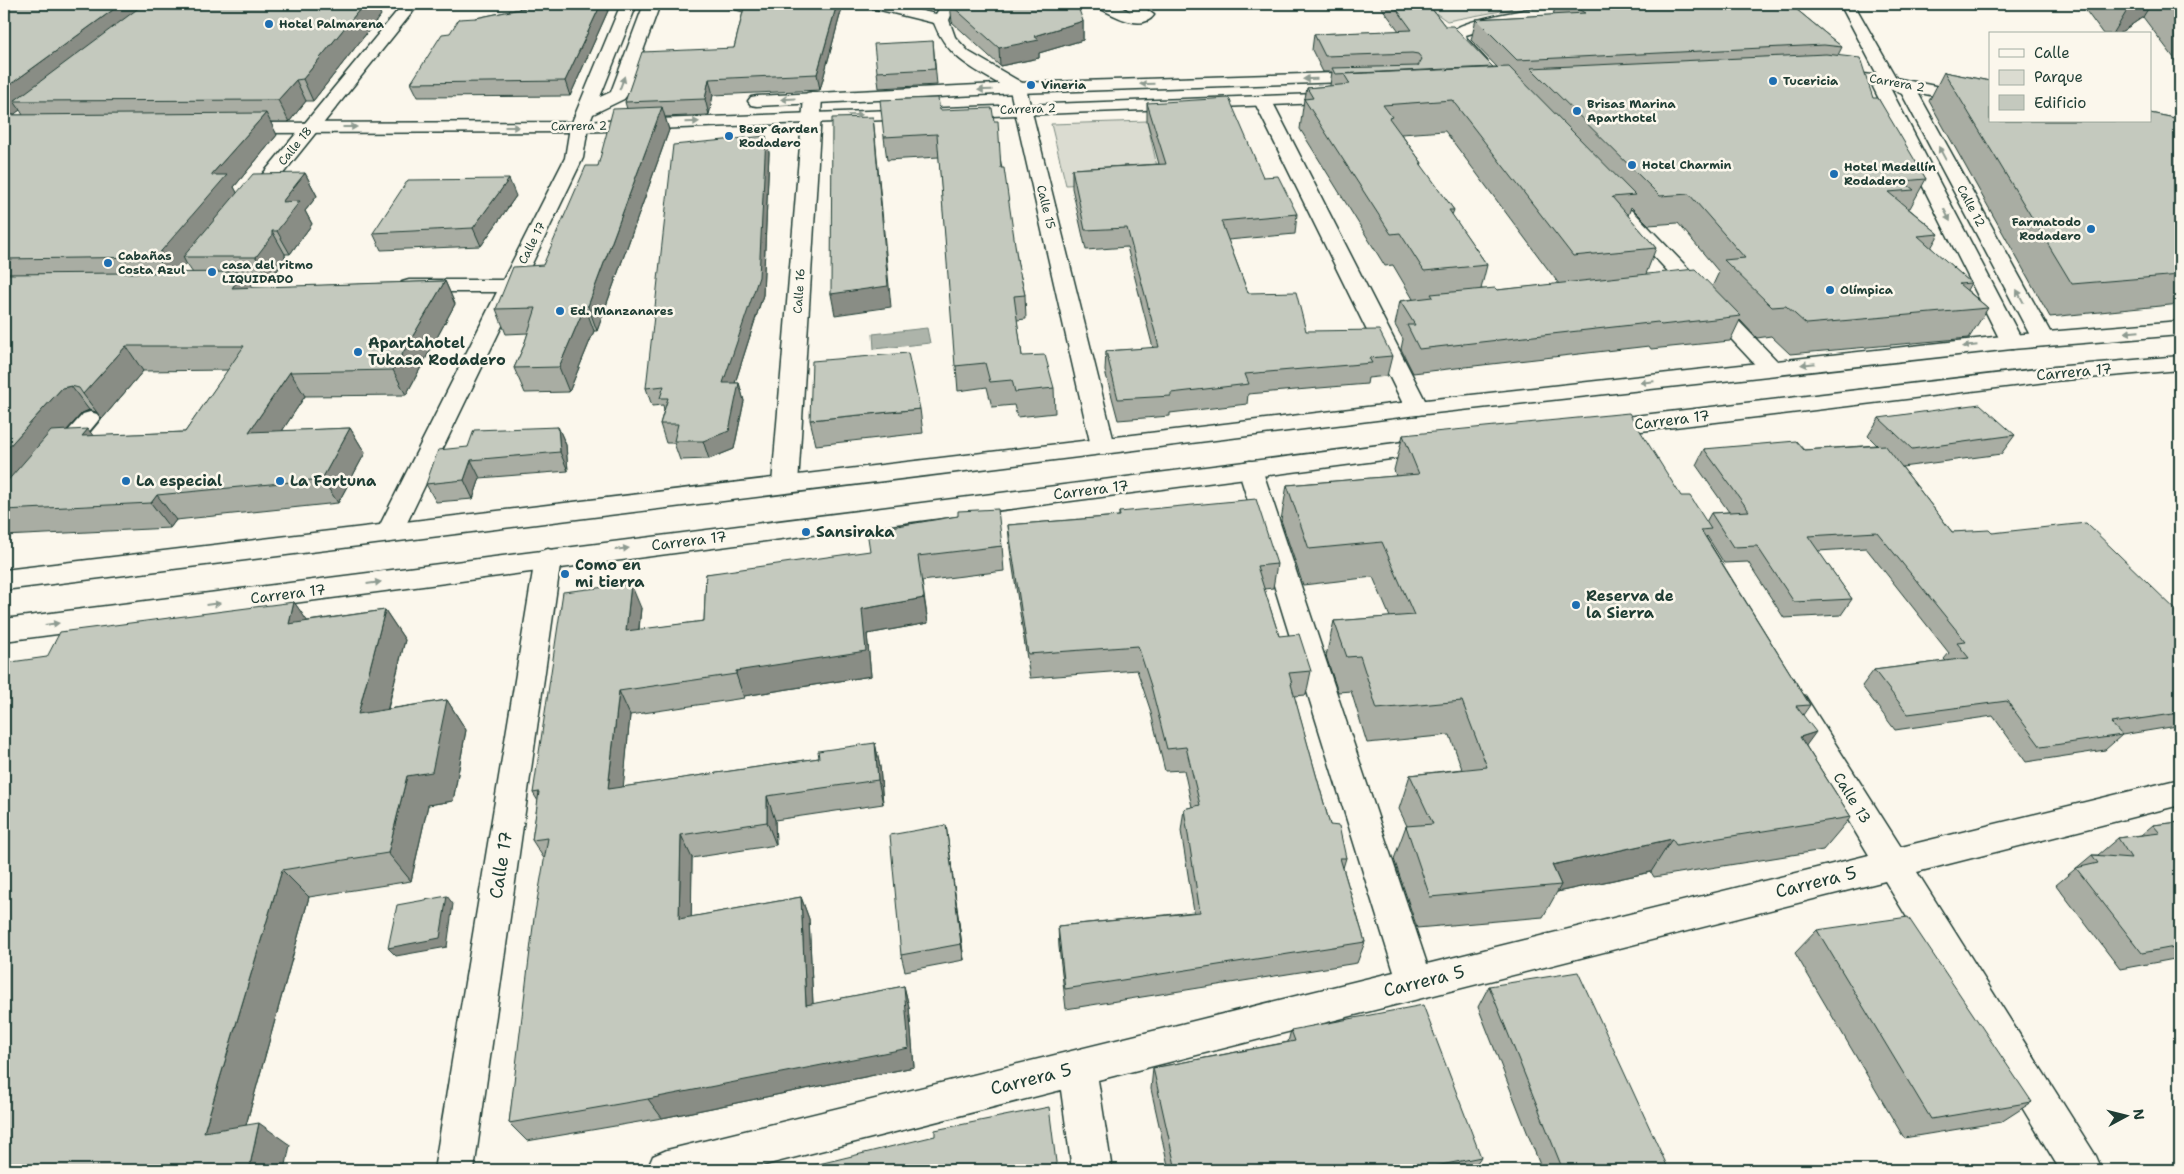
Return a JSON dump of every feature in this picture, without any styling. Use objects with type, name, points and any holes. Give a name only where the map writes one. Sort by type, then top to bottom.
[{"type":"street","name":"Calle 18","points":[[242,211],[411,4]]},
{"type":"street","name":"Calle 17","points":[[389,533],[574,158],[582,119],[629,4]]},
{"type":"street","points":[[582,119],[618,95],[652,4]]},
{"type":"street","points":[[873,4],[941,20]]},
{"type":"street","points":[[949,4],[941,20],[948,39],[964,55],[1018,88]]},
{"type":"street","points":[[1102,4],[1127,16],[1143,18],[1146,15],[1129,4]]},
{"type":"street","points":[[1470,74],[1490,73],[1459,40],[1458,33],[1472,27],[1507,19],[1586,4]]},
{"type":"street","name":"Calle 12","points":[[1847,4],[1886,75],[1909,91],[2043,339]]},
{"type":"street","points":[[616,36],[640,35]]},
{"type":"street","name":"Carrera 2","points":[[1817,69],[1856,76],[1886,75],[1989,89]]},
{"type":"street","name":"Carrera 2","points":[[1886,75],[1989,102]]},
{"type":"street","name":"Calle 12","points":[[1886,75],[1882,88],[2012,342]]},
{"type":"street","name":"Carrera 2","points":[[222,121],[582,119],[812,107],[1018,88],[1382,77]]},
{"type":"street","name":"Calle 15","points":[[1018,88],[1104,446]]},
{"type":"street","points":[[4,125],[25,115],[48,97]]},
{"type":"street","name":"Carrera 2","points":[[743,102],[812,107],[1022,109],[1360,97]]},
{"type":"street","points":[[1263,101],[1417,408]]},
{"type":"street","name":"Calle 16","points":[[785,484],[812,107]]},
{"type":"street","name":"Carrera 2","points":[[582,119],[625,109]]},
{"type":"street","points":[[25,115],[75,115]]},
{"type":"street","points":[[4,125],[64,129]]},
{"type":"street","points":[[1616,205],[1771,368]]},
{"type":"street","points":[[1668,286],[1691,284]]},
{"type":"street","points":[[393,286],[510,286]]},
{"type":"street","points":[[4,580],[1417,408],[2012,342],[2180,328]]},
{"type":"street","name":"Carrera 17","points":[[1576,431],[1631,439],[2054,374],[2180,363]]},
{"type":"street","name":"Carrera 17","points":[[4,630],[1461,443]]},
{"type":"street","points":[[1250,470],[1416,983]]},
{"type":"street","name":"Calle 17","points":[[454,1170],[548,559]]},
{"type":"street","name":"Calle 13","points":[[1778,678],[2082,1170]]},
{"type":"street","name":"Carrera 5","points":[[667,1170],[2180,792]]},
{"type":"street","points":[[1078,1067],[1092,1170]]},
{"type":"lane","points":[[47,468],[90,418]]},
{"type":"green space","points":[[1462,4],[1502,4],[1512,9],[1447,21],[1430,9]]},
{"type":"green space","points":[[1147,121],[1160,180],[1066,185],[1051,124]]},
{"type":"shaded area","points":[[927,328],[930,343],[874,349],[873,334]]},
{"type":"building","points":[[4,4],[121,4],[4,89]]},
{"type":"building","points":[[144,4],[364,4],[303,79],[296,80],[278,100],[14,101]]},
{"type":"building","points":[[522,4],[601,4],[565,81],[411,83],[442,34],[450,33],[459,19],[476,18],[525,8]]},
{"type":"building","points":[[745,4],[837,4],[817,74],[709,79],[705,99],[625,102],[642,52],[734,48]]},
{"type":"building","points":[[950,4],[1077,4],[1083,21],[1034,36],[1039,40],[999,48]]},
{"type":"building","points":[[1393,4],[1428,4],[1445,26],[1453,26],[1493,67],[1335,74],[1332,68],[1418,66],[1422,59],[1418,54],[1412,53],[1325,56],[1314,34],[1412,30]]},
{"type":"building","points":[[1569,4],[1790,4],[1842,47],[1824,45],[1517,60],[1476,19],[1585,13]]},
{"type":"building","points":[[933,41],[935,69],[877,72],[874,44]]},
{"type":"building","points":[[1826,54],[1860,58],[1873,98],[1878,98],[1926,179],[1903,181],[1914,190],[1888,192],[1939,234],[1918,236],[1971,283],[1959,284],[1988,308],[1806,324],[1786,306],[1772,307],[1724,260],[1745,258],[1689,194],[1660,196],[1531,68]]},
{"type":"building","points":[[1509,67],[1635,195],[1612,197],[1656,248],[1573,256],[1452,100],[1383,105],[1392,117],[1389,118],[1454,210],[1449,210],[1487,265],[1424,271],[1400,233],[1391,234],[1304,99],[1313,98],[1307,88],[1350,84],[1344,74]]},
{"type":"building","name":"Farmatodo Rodadero","points":[[1944,72],[1989,81],[1989,122],[2152,122],[2152,113],[2180,119],[2180,275],[2072,284]]},
{"type":"building","points":[[938,98],[940,110],[992,108],[994,121],[998,121],[1001,168],[1004,168],[1018,265],[1025,295],[1014,296],[1022,356],[1045,355],[1054,388],[1015,392],[1012,380],[990,382],[985,363],[955,366],[937,134],[884,137],[880,100]]},
{"type":"building","points":[[1229,98],[1263,177],[1278,176],[1297,214],[1221,221],[1248,293],[1296,292],[1306,331],[1379,330],[1392,356],[1369,358],[1372,363],[1245,374],[1249,384],[1171,393],[1171,396],[1118,399],[1106,351],[1159,347],[1127,228],[1085,230],[1072,169],[1166,164],[1147,103]]},
{"type":"building","points":[[662,107],[588,306],[585,306],[559,367],[514,368],[523,348],[536,308],[496,309],[513,267],[543,265],[586,166],[598,166],[613,109]]},
{"type":"building","points":[[266,113],[211,175],[227,175],[156,257],[4,259],[4,115]]},
{"type":"building","points":[[873,117],[888,286],[831,294],[832,118]]},
{"type":"building","points":[[766,136],[759,277],[723,383],[739,383],[729,431],[703,441],[674,441],[678,424],[660,424],[668,398],[660,398],[664,386],[646,388],[673,145]]},
{"type":"building","points":[[305,173],[282,202],[300,201],[277,231],[272,231],[272,236],[256,257],[183,257],[253,174]]},
{"type":"building","points":[[509,179],[473,228],[373,233],[408,180]]},
{"type":"building","points":[[1695,269],[1741,316],[1661,325],[1658,322],[1419,349],[1407,325],[1415,325],[1400,301],[1433,297],[1431,294],[1495,288],[1497,290]]},
{"type":"building","points":[[244,272],[232,288],[445,281],[393,370],[290,372],[249,432],[350,428],[322,479],[157,495],[151,503],[4,510],[4,485],[51,431],[88,429],[82,436],[185,432],[244,346],[126,346],[83,394],[79,388],[71,386],[62,388],[4,452],[4,274]]},
{"type":"building","points":[[908,353],[920,409],[810,420],[812,361]]},
{"type":"building","points":[[1980,404],[2015,435],[1912,449],[1879,418]]},
{"type":"building","points":[[1629,413],[1681,496],[1690,496],[1711,529],[1701,530],[1810,705],[1796,706],[1816,732],[1800,737],[1851,817],[1676,845],[1672,839],[1552,865],[1561,885],[1430,897],[1406,826],[1433,824],[1410,775],[1487,767],[1462,701],[1377,709],[1360,656],[1347,657],[1334,621],[1414,615],[1382,542],[1309,549],[1287,485],[1419,474],[1403,435]]},
{"type":"building","points":[[558,427],[560,452],[471,460],[464,480],[426,484],[438,450],[468,447],[474,430]]},
{"type":"building","points":[[1796,441],[1804,450],[1885,445],[1952,532],[1989,530],[1992,533],[2086,523],[2180,614],[2180,713],[2111,723],[2122,735],[2041,747],[2007,701],[1908,714],[1874,670],[1969,658],[1957,643],[1966,642],[1877,532],[1808,536],[1852,599],[1794,602],[1757,546],[1733,547],[1711,513],[1749,511],[1704,449]]},
{"type":"building","points":[[1256,499],[1277,564],[1257,566],[1279,636],[1299,634],[1311,671],[1289,673],[1291,684],[1330,825],[1339,826],[1346,858],[1340,858],[1365,942],[1065,989],[1058,926],[1200,912],[1184,809],[1200,805],[1186,747],[1167,749],[1151,686],[1138,646],[1028,654],[1008,525],[1120,516],[1119,512]]},
{"type":"building","points":[[998,509],[1002,546],[918,556],[924,598],[862,609],[866,651],[736,671],[736,674],[619,691],[608,789],[819,758],[818,751],[875,743],[878,780],[767,796],[767,822],[681,835],[679,919],[801,897],[806,1005],[904,986],[909,1048],[648,1099],[509,1123],[534,918],[548,838],[532,840],[539,792],[533,793],[563,592],[631,584],[626,631],[704,621],[706,574],[870,551],[867,531],[958,516],[958,511]]},
{"type":"building","points":[[294,602],[289,624],[385,610],[358,714],[447,700],[432,772],[407,776],[388,853],[282,870],[204,1132],[259,1123],[249,1170],[4,1170],[4,663],[47,657],[60,632]]},
{"type":"building","points":[[2180,822],[2180,946],[2142,953],[2076,868],[2098,863],[2092,855],[2131,858],[2118,838],[2160,833],[2153,825]]},
{"type":"building","points":[[946,825],[961,944],[901,955],[890,835]]},
{"type":"building","points":[[447,896],[440,938],[388,948],[397,905]]},
{"type":"building","points":[[1908,917],[2032,1102],[1931,1119],[1817,930]]},
{"type":"building","points":[[1578,972],[1669,1170],[1563,1170],[1489,986]]},
{"type":"building","points":[[1423,1005],[1481,1157],[1416,1170],[1176,1170],[1153,1068],[1295,1041],[1291,1030]]},
{"type":"building","points":[[1049,1107],[1057,1170],[794,1170],[935,1136],[935,1130]]},
{"type":"place","name":"Hotel Palmarena","points":[[269,24]]},
{"type":"place","name":"Tucericia","points":[[1773,81]]},
{"type":"place","name":"Vineria","points":[[1031,85]]},
{"type":"place","name":"Brisas Marina Aparthotel","points":[[1577,111]]},
{"type":"place","name":"Beer Garden Rodadero","points":[[729,136]]},
{"type":"place","name":"Hotel Charmin","points":[[1632,165]]},
{"type":"place","name":"Hotel Medellín Rodadero","points":[[1834,174]]},
{"type":"place","name":"Farmatodo Rodadero","points":[[2091,229]]},
{"type":"place","name":"Cabañas Costa Azul","points":[[108,263]]},
{"type":"place","name":"casa del ritmo LIQUIDADO","points":[[212,272]]},
{"type":"place","name":"Olímpica","points":[[1830,290]]},
{"type":"place","name":"Ed. Manzanares","points":[[560,311]]},
{"type":"place","name":"Apartahotel Tukasa Rodadero","points":[[358,352]]},
{"type":"place","name":"La especial","points":[[126,481]]},
{"type":"place","name":"La Fortuna","points":[[280,481]]},
{"type":"place","name":"Sansiraka","points":[[806,532]]},
{"type":"place","name":"Como en mi tierra","points":[[565,574]]},
{"type":"place","name":"Reserva de la Sierra","points":[[1576,605]]}]
